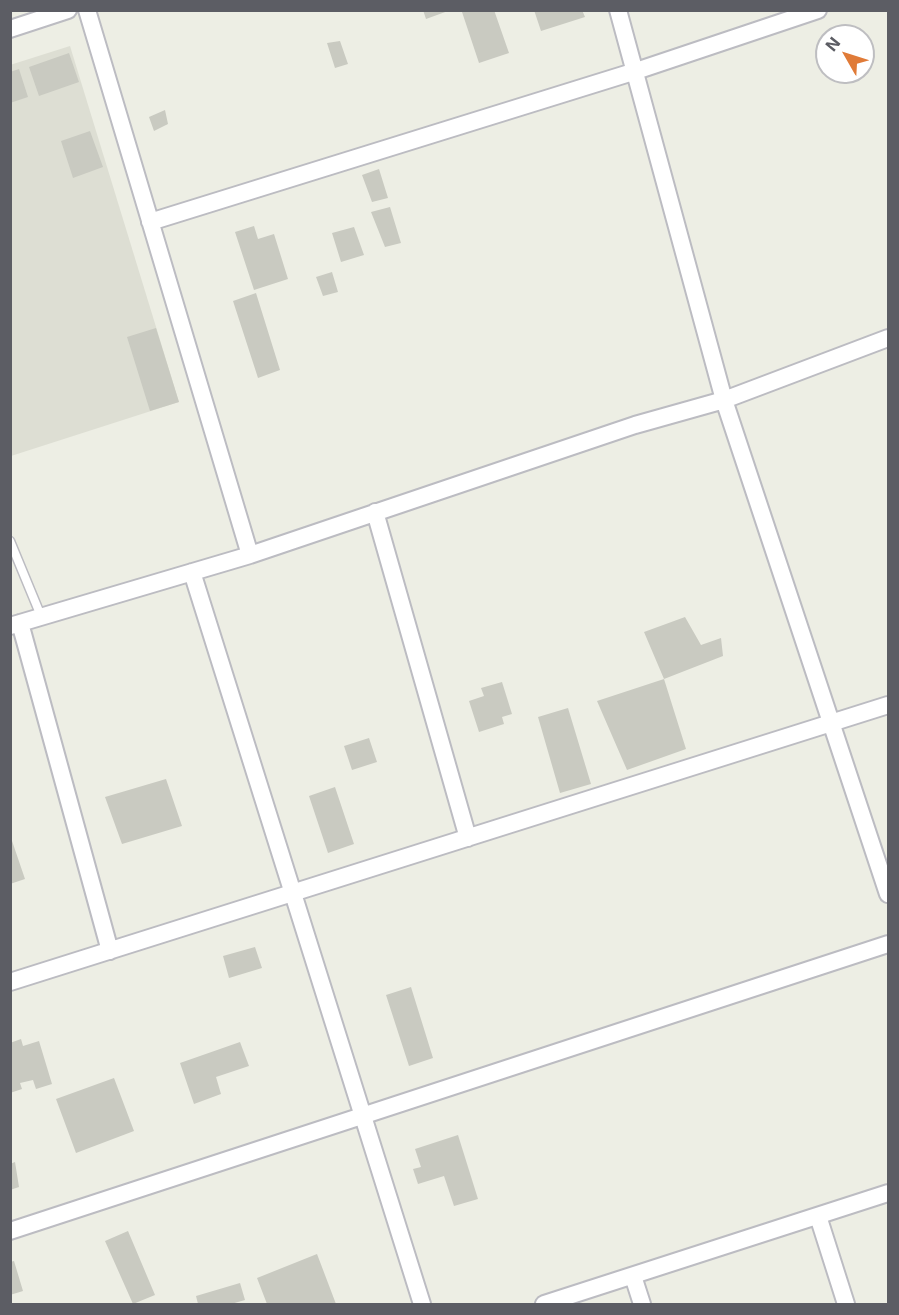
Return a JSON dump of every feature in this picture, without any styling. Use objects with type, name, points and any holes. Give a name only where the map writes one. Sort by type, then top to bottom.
[{"type":"street","points":[[10,29],[68,10]]},
{"type":"street","points":[[87,10],[250,555]]},
{"type":"street","points":[[618,10],[724,400],[888,894]]},
{"type":"street","points":[[150,222],[636,71],[818,10]]},
{"type":"street","points":[[110,951],[15,625],[250,555],[634,425],[724,400],[888,338]]},
{"type":"street","points":[[375,512],[468,838]]},
{"type":"street","points":[[192,572],[422,1305]]},
{"type":"street","points":[[10,982],[888,705]]},
{"type":"street","points":[[10,1231],[888,944]]},
{"type":"street","points":[[544,1305],[888,1193]]},
{"type":"street","points":[[818,1216],[846,1305]]},
{"type":"street","points":[[633,1276],[642,1305]]},
{"type":"lane","points":[[10,541],[41,616]]},
{"type":"shaded area","points":[[70,46],[179,402],[11,456],[10,65]]},
{"type":"building","points":[[423,10],[448,10],[448,11],[426,19]]},
{"type":"building","points":[[494,10],[509,53],[479,63],[462,12]]},
{"type":"building","points":[[534,10],[582,10],[585,17],[541,31]]},
{"type":"building","points":[[340,41],[348,64],[335,68],[327,43]]},
{"type":"building","points":[[69,53],[79,82],[39,96],[29,67]]},
{"type":"building","points":[[19,69],[28,97],[10,103],[10,72]]},
{"type":"building","points":[[165,110],[168,124],[154,131],[149,117]]},
{"type":"building","points":[[90,131],[103,167],[73,178],[61,141]]},
{"type":"building","points":[[379,169],[388,198],[372,202],[362,175]]},
{"type":"building","points":[[390,207],[401,243],[385,247],[371,212]]},
{"type":"building","points":[[254,226],[258,239],[274,234],[288,279],[254,290],[235,232]]},
{"type":"building","points":[[354,227],[364,255],[341,262],[332,233]]},
{"type":"building","points":[[332,272],[338,292],[323,296],[316,277]]},
{"type":"building","points":[[256,293],[280,370],[258,378],[233,301]]},
{"type":"building","points":[[156,328],[179,402],[150,411],[127,337]]},
{"type":"building","points":[[685,617],[701,645],[721,638],[723,656],[664,679],[644,632]]},
{"type":"building","points":[[664,679],[686,749],[627,770],[597,701]]},
{"type":"building","points":[[502,682],[512,714],[502,717],[504,724],[479,732],[469,701],[484,696],[481,688]]},
{"type":"building","points":[[568,708],[591,784],[560,793],[538,717]]},
{"type":"building","points":[[369,738],[377,762],[352,770],[344,746]]},
{"type":"building","points":[[166,779],[182,826],[122,844],[105,797]]},
{"type":"building","points":[[335,787],[354,844],[328,853],[309,796]]},
{"type":"building","points":[[10,835],[25,879],[10,884]]},
{"type":"building","points":[[255,947],[262,968],[229,978],[223,956]]},
{"type":"building","points":[[411,987],[433,1058],[409,1066],[386,995]]},
{"type":"building","points":[[21,1039],[23,1046],[39,1041],[52,1084],[36,1089],[33,1080],[20,1083],[22,1089],[10,1093],[10,1043]]},
{"type":"building","points":[[240,1042],[249,1066],[216,1077],[221,1094],[194,1104],[180,1063]]},
{"type":"building","points":[[114,1078],[134,1131],[76,1153],[56,1099]]},
{"type":"building","points":[[458,1135],[478,1199],[454,1206],[444,1176],[418,1184],[413,1169],[421,1167],[415,1149]]},
{"type":"building","points":[[15,1162],[19,1187],[10,1190],[10,1164]]},
{"type":"building","points":[[128,1231],[155,1295],[133,1304],[105,1241]]},
{"type":"building","points":[[317,1254],[336,1304],[267,1304],[257,1278]]},
{"type":"building","points":[[14,1261],[23,1291],[10,1295],[10,1262]]},
{"type":"building","points":[[240,1283],[245,1300],[231,1304],[198,1304],[196,1296]]}]
